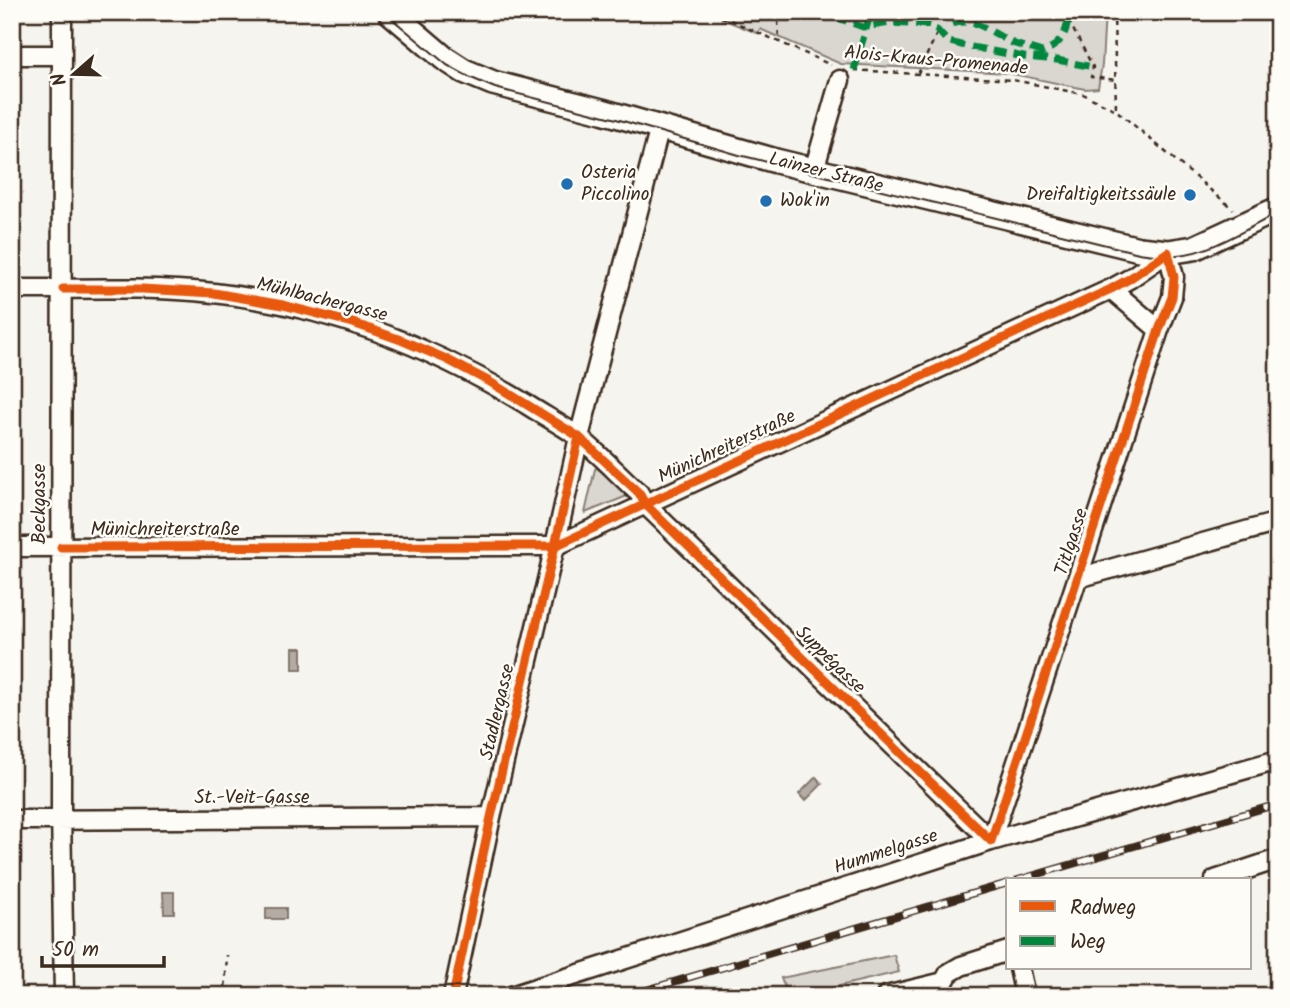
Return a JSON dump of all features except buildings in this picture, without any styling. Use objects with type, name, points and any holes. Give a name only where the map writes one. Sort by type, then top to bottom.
[{"type":"main road","name":"Lainzer Straße","points":[[390,12],[444,58],[481,79],[736,150],[1139,249],[1168,252],[1194,248],[1278,209]]},
{"type":"street","name":"Beckgasse","points":[[62,12],[61,820],[64,996]]},
{"type":"street","points":[[12,55],[62,55]]},
{"type":"street","points":[[814,170],[845,73]]},
{"type":"street","name":"Stadlergasse","points":[[453,996],[491,817],[579,437],[660,128]]},
{"type":"street","name":"Münichreiterstraße","points":[[12,547],[555,546],[1111,289],[1168,252]]},
{"type":"street","name":"Titlgasse","points":[[991,841],[1172,297],[1174,277],[1168,252]]},
{"type":"street","name":"Mühlbachergasse","points":[[12,289],[142,289],[214,293],[283,305],[353,323],[446,359],[490,382],[579,437],[639,493],[645,505]]},
{"type":"street","points":[[1111,289],[1159,330]]},
{"type":"street","name":"Suppégasse","points":[[645,505],[991,841]]},
{"type":"street","points":[[1078,578],[1278,522]]},
{"type":"street","name":"Hummelgasse","points":[[511,996],[991,841],[1278,760]]},
{"type":"street","name":"St.-Veit-Gasse","points":[[12,820],[491,817]]},
{"type":"street","points":[[1221,878],[1278,859]]},
{"type":"street","points":[[886,996],[940,989],[949,973],[961,966],[1006,952]]},
{"type":"street","points":[[1019,970],[1025,996]]},
{"type":"path","points":[[774,12],[778,20],[779,42]]},
{"type":"path","points":[[1064,12],[1093,67],[1091,77],[1116,80]]},
{"type":"path","points":[[1114,12],[1116,110]]},
{"type":"path","points":[[918,74],[938,31]]},
{"type":"path","points":[[211,996],[225,992],[228,955]]},
{"type":"shaded area","points":[[719,12],[1105,12],[1102,65],[1098,88],[1085,89],[1008,73],[841,64],[760,29],[757,33],[722,19]]},
{"type":"shaded area","points":[[595,469],[627,493],[627,496],[585,513]]},
{"type":"shaded area","points":[[293,648],[302,648],[302,669],[293,669]]},
{"type":"shaded area","points":[[816,777],[822,784],[805,801],[799,794]]},
{"type":"shaded area","points":[[163,892],[174,892],[174,913],[164,913]]},
{"type":"shaded area","points":[[266,908],[286,908],[286,919],[266,919]]},
{"type":"shaded area","points":[[894,955],[899,972],[797,996],[788,996],[781,978]]},
{"type":"tram line","points":[[384,12],[447,65],[495,88],[613,118],[739,155],[1139,253],[1172,256],[1202,250],[1278,213]]},
{"type":"railway","points":[[1025,878],[1278,804]]},
{"type":"railway","points":[[626,996],[1006,884]]},
{"type":"marked path","points":[[813,12],[824,13],[863,27],[891,23],[929,25],[947,41],[961,45],[1093,67]]},
{"type":"marked path","points":[[854,70],[871,12]]},
{"type":"marked path","points":[[939,12],[940,17]]},
{"type":"marked path","points":[[952,24],[977,24],[1015,44],[1042,52],[1060,40],[1068,21]]},
{"type":"cycle path","points":[[61,547],[555,546],[634,509],[702,478],[839,415],[1111,289],[1168,252],[1174,277],[1172,297],[991,841],[645,504],[639,493],[579,437],[490,382],[401,340],[353,323],[283,305],[214,293],[63,289]]},
{"type":"cycle path","points":[[453,996],[491,817],[579,437]]},
{"type":"place","name":"Osteria Piccolino","points":[[567,184]]},
{"type":"place","name":"Dreifaltigkeitssäule","points":[[1190,195]]},
{"type":"place","name":"Wok'in","points":[[766,201]]}]
